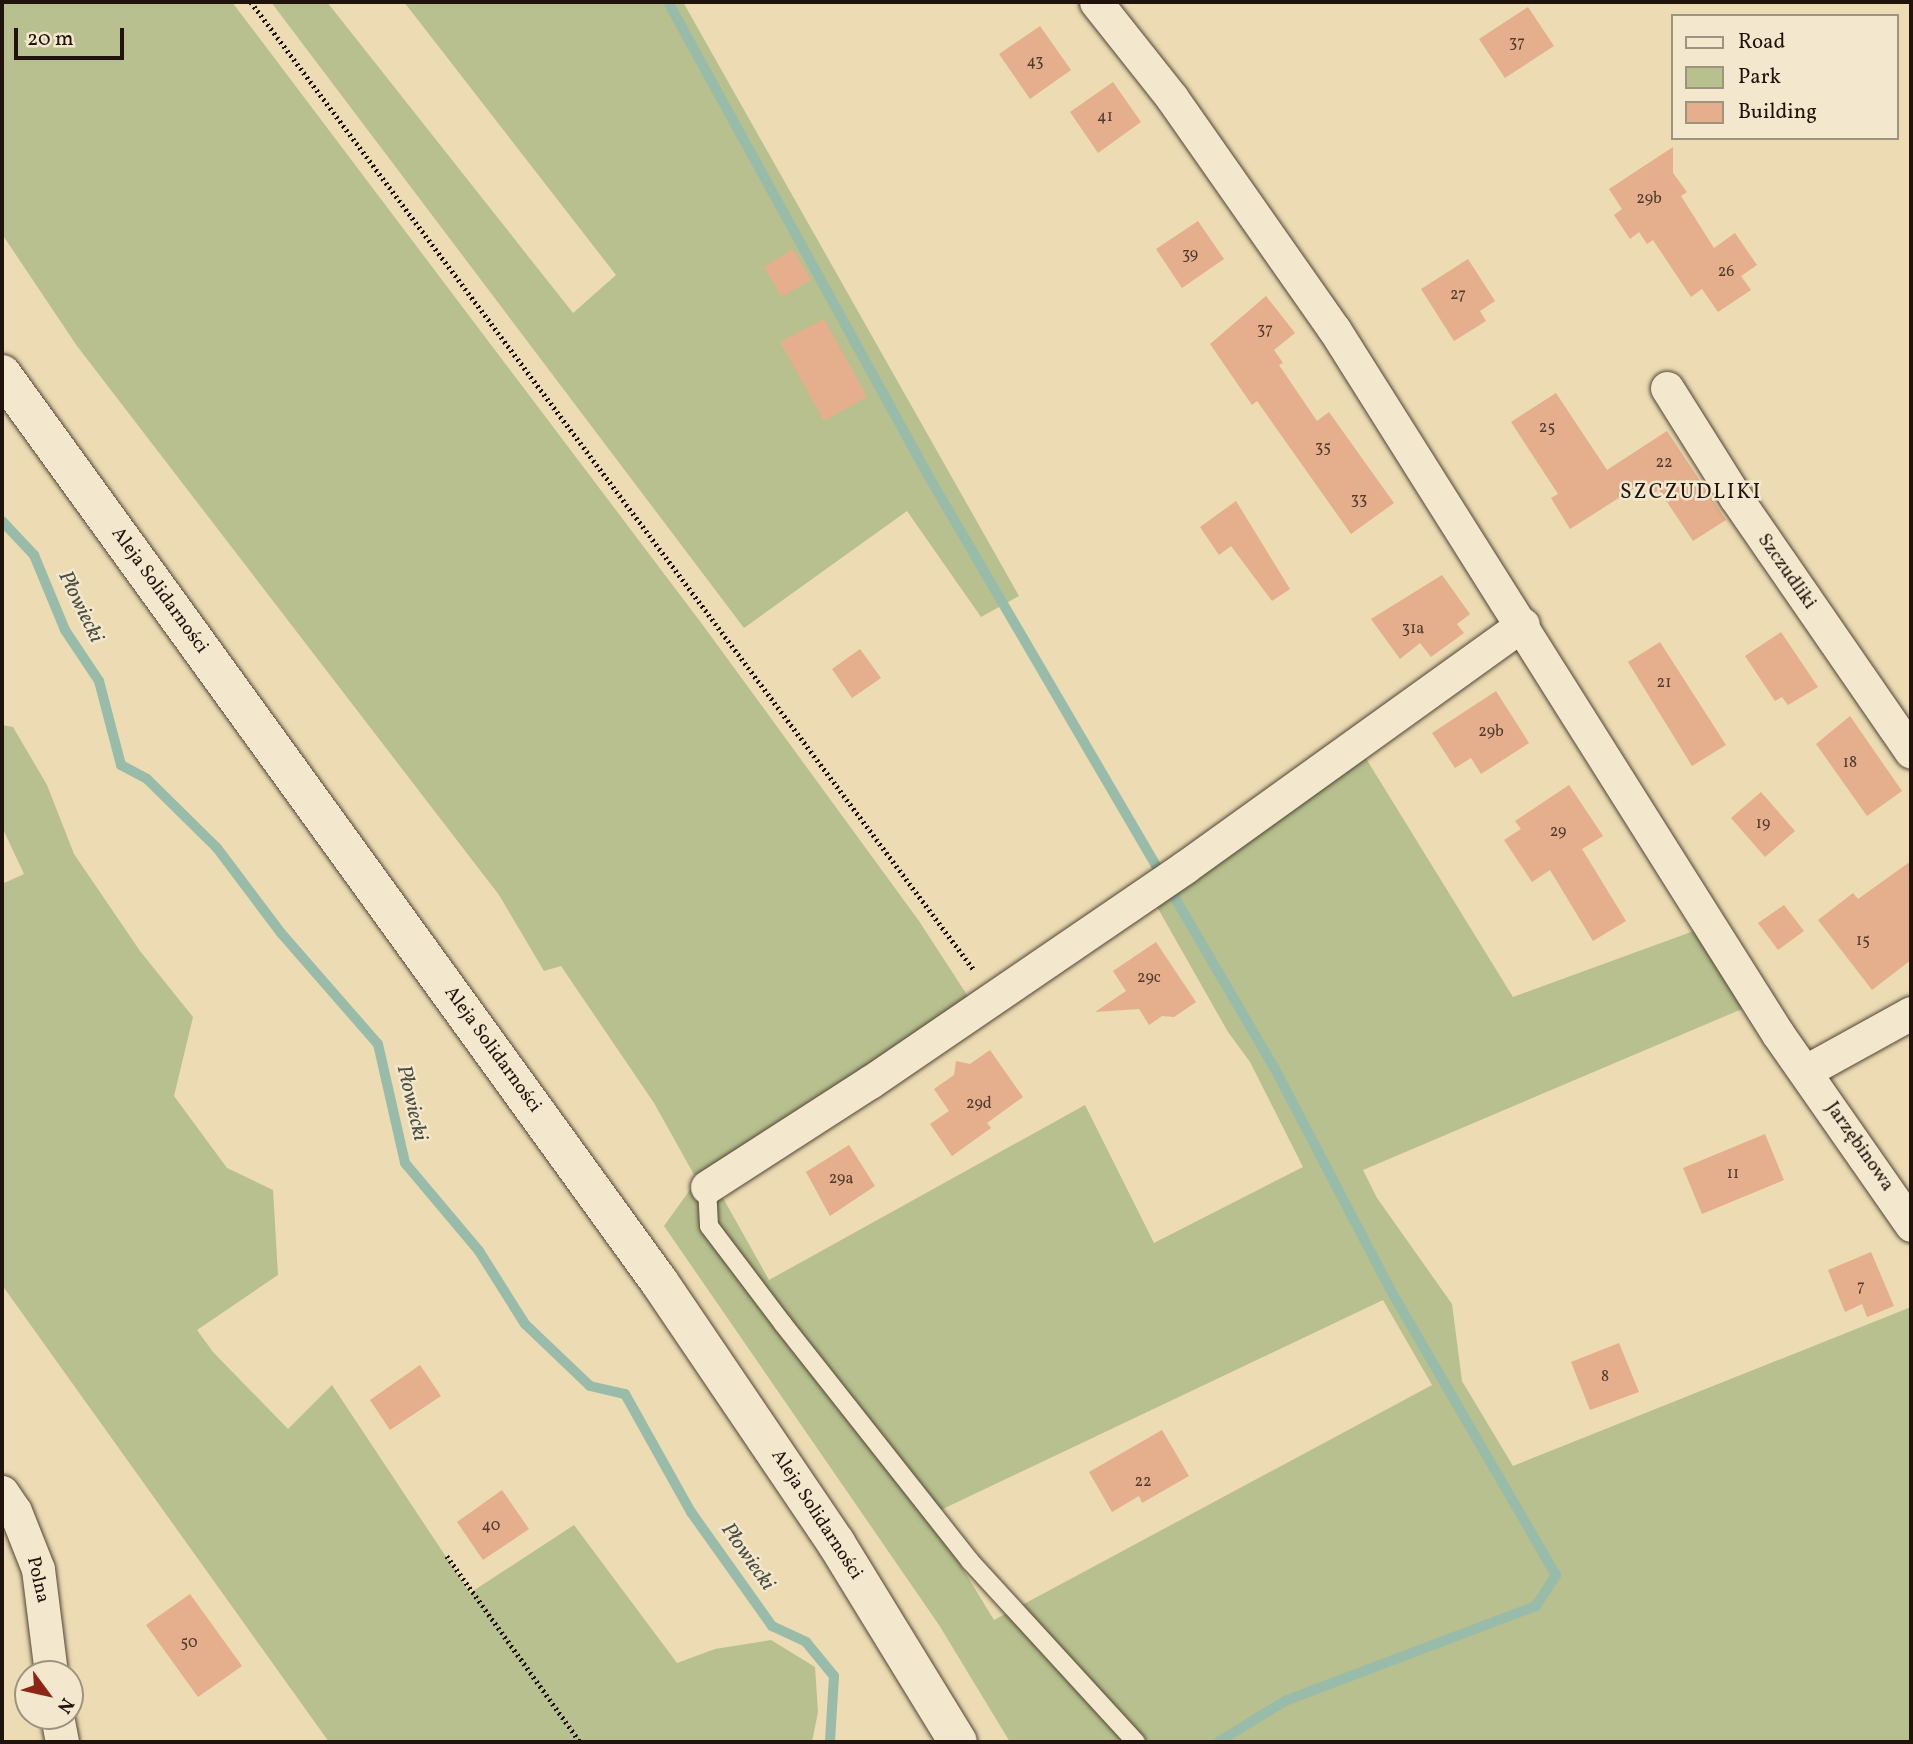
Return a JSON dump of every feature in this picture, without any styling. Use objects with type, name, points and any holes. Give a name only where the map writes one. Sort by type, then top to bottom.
[{"type":"main road","name":"Aleja Solidarności","points":[[2,374],[660,1283],[836,1544],[958,1742]]},
{"type":"street","name":"Jarzębinowa","points":[[1096,2],[1172,98],[1334,329],[1523,624],[1646,826],[1806,1071],[1911,1225]]},
{"type":"street","name":"Szczudliki","points":[[1667,388],[1736,498],[1911,752]]},
{"type":"street","points":[[707,1188],[870,1082],[1185,867],[1523,624]]},
{"type":"street","points":[[1806,1071],[1911,1013]]},
{"type":"street","name":"Polna","points":[[2,1492],[15,1511],[38,1569],[49,1660]]},
{"type":"lane","points":[[707,1188],[709,1226],[783,1324],[970,1562],[1136,1742]]},
{"type":"path","points":[[251,2],[993,996]]},
{"type":"path","points":[[447,1556],[580,1742]]},
{"type":"green space","points":[[2,2],[232,2],[702,624],[919,921],[969,998],[698,1180],[723,1198],[769,1280],[1085,1105],[1154,1243],[1303,1167],[1250,1062],[1228,1032],[1152,898],[1362,752],[1513,997],[1702,928],[1742,1009],[1363,1170],[1377,1198],[1452,1304],[1462,1381],[1513,1466],[1911,1307],[1911,1742],[1010,1742],[939,1625],[664,1226],[697,1180],[654,1103],[561,966],[544,971],[499,895],[77,346],[2,234]],"holes":[[[1383,1300],[1432,1385],[994,1620],[930,1515]]]},
{"type":"green space","points":[[271,2],[327,2],[573,313],[616,275],[404,2],[683,2],[1019,596],[981,617],[907,511],[744,628]]},
{"type":"green space","points":[[2,725],[13,727],[47,785],[74,854],[140,951],[193,1017],[174,1096],[227,1168],[273,1190],[278,1275],[197,1330],[213,1352],[288,1429],[332,1385],[470,1593],[574,1525],[677,1663],[715,1649],[771,1640],[815,1667],[818,1712],[812,1742],[329,1742],[2,1285],[2,884],[24,874],[2,827]]},
{"type":"building","points":[[1528,7],[1554,46],[1505,78],[1479,39]]},
{"type":"building","points":[[1040,26],[1071,70],[1030,99],[999,54]]},
{"type":"building","points":[[1113,82],[1141,122],[1098,153],[1070,112]]},
{"type":"building","points":[[1673,147],[1673,173],[1687,192],[1681,196],[1714,248],[1735,233],[1757,265],[1741,276],[1751,290],[1718,312],[1702,289],[1691,297],[1653,240],[1647,244],[1639,232],[1630,239],[1614,215],[1622,209],[1609,189]]},
{"type":"building","points":[[1198,221],[1224,259],[1182,288],[1156,249]]},
{"type":"building","points":[[793,249],[811,280],[781,297],[764,267]]},
{"type":"building","points":[[1468,259],[1495,301],[1480,311],[1486,321],[1454,341],[1421,289]]},
{"type":"building","points":[[1266,296],[1295,333],[1274,350],[1283,363],[1279,365],[1317,421],[1329,412],[1394,503],[1351,534],[1257,401],[1252,405],[1210,344]]},
{"type":"building","points":[[824,319],[867,397],[824,421],[780,342]]},
{"type":"building","points":[[1556,393],[1607,470],[1667,431],[1726,520],[1693,541],[1659,490],[1652,494],[1644,482],[1570,529],[1551,498],[1558,494],[1511,422]]},
{"type":"building","points":[[1236,501],[1290,589],[1272,601],[1231,546],[1219,555],[1200,527]]},
{"type":"building","points":[[1442,575],[1470,614],[1457,624],[1464,633],[1431,657],[1420,643],[1400,659],[1371,619]]},
{"type":"building","points":[[1781,632],[1818,687],[1788,705],[1782,697],[1775,701],[1745,656]]},
{"type":"building","points":[[1660,642],[1726,745],[1692,766],[1628,662]]},
{"type":"building","points":[[860,649],[881,678],[852,698],[832,669]]},
{"type":"building","points":[[1496,691],[1529,743],[1481,774],[1471,758],[1455,768],[1432,733]]},
{"type":"building","points":[[1850,716],[1902,791],[1867,816],[1816,744]]},
{"type":"building","points":[[1569,785],[1603,836],[1582,849],[1626,921],[1593,941],[1550,870],[1532,882],[1504,840],[1521,829],[1515,821]]},
{"type":"building","points":[[1761,792],[1795,831],[1765,857],[1731,818]]},
{"type":"building","points":[[1911,861],[1911,960],[1872,990],[1818,920],[1853,893],[1858,899]]},
{"type":"building","points":[[1784,905],[1804,931],[1778,950],[1758,923]]},
{"type":"building","points":[[1156,942],[1196,1002],[1174,1017],[1162,1016],[1149,1025],[1139,1009],[1095,1012],[1126,991],[1113,971]]},
{"type":"building","points":[[990,1050],[1023,1097],[987,1123],[991,1128],[952,1156],[930,1124],[949,1111],[934,1089],[954,1075],[956,1061],[970,1064]]},
{"type":"building","points":[[1765,1134],[1784,1180],[1702,1214],[1683,1168]]},
{"type":"building","points":[[849,1145],[875,1186],[830,1216],[806,1172]]},
{"type":"building","points":[[1871,1252],[1894,1306],[1867,1317],[1862,1304],[1845,1312],[1828,1270]]},
{"type":"building","points":[[1619,1343],[1639,1392],[1590,1410],[1571,1362]]},
{"type":"building","points":[[420,1365],[441,1396],[390,1430],[370,1400]]},
{"type":"building","points":[[1162,1430],[1189,1476],[1142,1503],[1139,1496],[1112,1512],[1089,1472]]},
{"type":"building","points":[[502,1490],[529,1529],[483,1560],[457,1522]]},
{"type":"building","points":[[190,1594],[242,1666],[198,1697],[146,1625]]},
{"type":"waterway","points":[[668,2],[929,477],[1275,1069],[1390,1289],[1556,1575],[1536,1606],[1285,1701],[1218,1742]]},
{"type":"waterway","name":"Płowiecki","points":[[2,521],[34,555],[65,630],[99,681],[121,765],[147,779],[217,848],[281,933],[378,1044],[405,1163],[479,1251],[525,1324],[590,1386],[625,1394],[691,1512],[772,1626],[806,1642],[834,1676],[830,1742]]},
{"type":"district","name":"SZCZUDLIKI","points":[[1691,493]]}]
